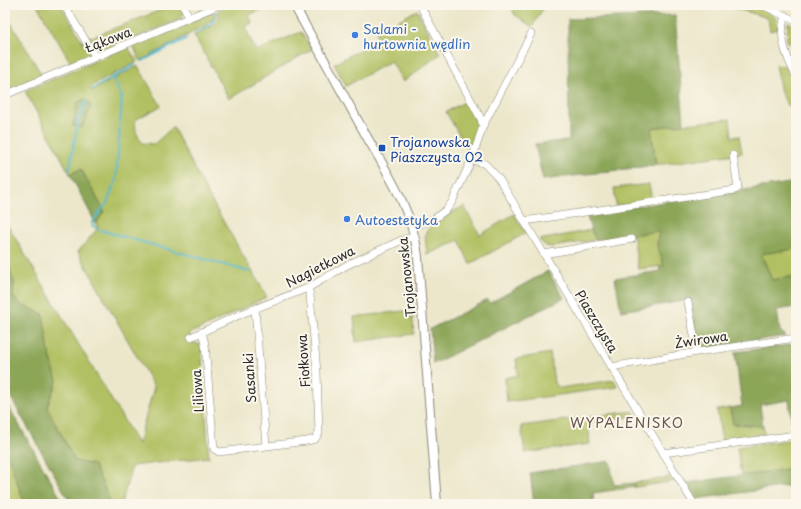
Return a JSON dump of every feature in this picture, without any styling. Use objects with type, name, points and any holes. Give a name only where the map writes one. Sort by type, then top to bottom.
[{"type":"street","points":[[64,5],[96,56]]},
{"type":"street","points":[[183,5],[190,18]]},
{"type":"street","name":"Łąkowa","points":[[5,95],[219,5]]},
{"type":"street","name":"Trojanowska","points":[[294,5],[408,212],[414,232],[437,504]]},
{"type":"street","points":[[420,5],[481,119],[483,126]]},
{"type":"street","points":[[764,5],[796,21]]},
{"type":"street","points":[[785,15],[782,24],[782,37],[785,54],[796,76]]},
{"type":"street","points":[[414,232],[447,209],[472,159],[483,126],[531,34]]},
{"type":"street","points":[[524,221],[735,190],[738,188],[733,155]]},
{"type":"street","name":"Piaszczysta","points":[[472,159],[480,161],[494,172],[694,504]]},
{"type":"street","name":"Nagietkowa","points":[[191,337],[308,288],[347,265],[402,240],[414,232]]},
{"type":"street","points":[[544,254],[632,239]]},
{"type":"street","name":"Fiołkowa","points":[[266,446],[306,442],[318,437],[317,372],[310,295],[308,288]]},
{"type":"street","points":[[688,302],[697,352]]},
{"type":"street","name":"Sasanki","points":[[255,309],[266,446]]},
{"type":"street","name":"Liliowa","points":[[202,332],[205,344],[214,449],[219,452],[266,446]]},
{"type":"street","name":"Żwirowa","points":[[611,367],[697,352],[796,338]]},
{"type":"street","points":[[663,453],[796,434]]},
{"type":"green space","points":[[37,5],[61,5],[91,56],[72,65]]},
{"type":"green space","points":[[174,5],[180,5],[184,13],[181,19],[101,52],[95,51],[84,34],[92,37]]},
{"type":"green space","points":[[229,5],[272,5],[249,15],[252,23],[245,27],[256,51],[301,32],[312,49],[229,99],[194,35],[213,25],[219,17],[217,11]]},
{"type":"green space","points":[[512,5],[545,5],[532,27],[514,14]]},
{"type":"green space","points":[[724,5],[758,7],[766,10],[772,14],[777,21],[779,29],[770,31],[768,18]]},
{"type":"green space","points":[[417,10],[440,54],[403,82],[391,61],[346,86],[334,64],[379,39],[376,33]]},
{"type":"green space","points":[[213,12],[215,17],[206,25],[140,61],[133,45]]},
{"type":"green space","points":[[5,13],[43,77],[5,93]]},
{"type":"green space","points":[[675,15],[684,124],[651,128],[656,165],[543,180],[535,144],[569,140],[568,19]]},
{"type":"green space","points":[[788,22],[795,26],[796,48],[787,41]]},
{"type":"green space","points":[[128,47],[137,62],[94,85],[90,89],[93,91],[138,66],[161,106],[135,120],[136,132],[142,143],[154,144],[173,127],[207,193],[267,297],[189,334],[194,343],[201,345],[209,457],[132,466],[121,504],[108,504],[108,498],[75,461],[47,407],[57,381],[49,352],[43,314],[22,305],[13,297],[14,282],[5,256],[5,221],[138,444],[154,387],[78,252],[98,228],[96,224],[104,211],[81,169],[70,174],[25,91]]},
{"type":"green space","points":[[776,65],[788,66],[796,81],[796,101],[789,107],[781,93]]},
{"type":"green space","points":[[84,99],[90,103],[91,107],[82,128],[73,126],[77,103]]},
{"type":"green space","points":[[466,101],[478,126],[476,136],[469,152],[446,112]]},
{"type":"green space","points":[[730,119],[732,137],[739,136],[742,153],[656,165],[651,128]]},
{"type":"green space","points":[[81,169],[104,211],[96,224],[70,174]]},
{"type":"green space","points":[[796,182],[796,249],[761,254],[772,280],[796,276],[796,307],[777,310],[780,331],[786,336],[699,349],[690,300],[621,311],[615,278],[660,271],[659,266],[664,266],[657,245],[659,231],[596,240],[586,214]]},
{"type":"green space","points":[[649,184],[652,201],[616,206],[614,188]]},
{"type":"green space","points":[[464,206],[480,235],[514,214],[526,233],[470,264],[459,240],[427,255],[425,234],[429,228],[444,217]]},
{"type":"green space","points":[[591,230],[596,240],[552,247],[546,246],[539,240]]},
{"type":"green space","points":[[659,230],[657,245],[664,266],[638,269],[633,234]]},
{"type":"green space","points":[[796,249],[796,276],[772,280],[761,253]]},
{"type":"green space","points":[[5,256],[14,282],[13,297],[22,305],[43,314],[49,352],[57,381],[47,407],[75,461],[94,465],[109,498],[108,504],[71,504],[5,387]]},
{"type":"green space","points":[[548,271],[564,298],[433,364],[430,329],[488,300],[490,303]]},
{"type":"green space","points":[[412,310],[414,334],[356,342],[354,317]]},
{"type":"green space","points":[[796,344],[796,432],[793,433],[789,400],[760,405],[763,426],[733,424],[730,408],[742,406],[735,352]]},
{"type":"green space","points":[[550,353],[554,383],[560,388],[614,380],[618,387],[507,402],[505,378],[518,375],[516,359]]},
{"type":"green space","points":[[5,400],[60,497],[55,500],[46,504],[38,504],[23,499],[9,459],[5,452]]},
{"type":"green space","points":[[730,408],[733,424],[763,426],[765,437],[722,442],[717,410]]},
{"type":"green space","points":[[633,411],[636,416],[588,422],[590,444],[525,453],[521,426]]},
{"type":"green space","points":[[796,439],[796,468],[741,476],[737,447]]},
{"type":"green space","points":[[5,452],[9,459],[23,499],[37,504],[5,504]]},
{"type":"green space","points":[[610,461],[614,485],[634,483],[636,487],[593,493],[594,504],[534,504],[530,473]]},
{"type":"green space","points":[[796,468],[796,485],[695,499],[686,483]]},
{"type":"green space","points":[[672,477],[675,481],[636,487],[634,483]]},
{"type":"waterway","points":[[195,34],[210,25],[216,17],[215,12]]},
{"type":"waterway","points":[[142,61],[187,38]]},
{"type":"waterway","points":[[93,89],[135,65]]},
{"type":"waterway","points":[[112,77],[122,97],[116,180],[107,203],[92,222],[93,226],[100,230],[250,272]]},
{"type":"waterway","points":[[69,171],[78,121],[86,102]]},
{"type":"place","name":"Salami - hurtownia wędlin","points":[[355,35]]},
{"type":"place","name":"Trojanowska Piaszczysta 02","points":[[382,148]]},
{"type":"place","name":"Autoestetyka","points":[[347,219]]},
{"type":"district","name":"WYPALENISKO","points":[[627,422]]}]
